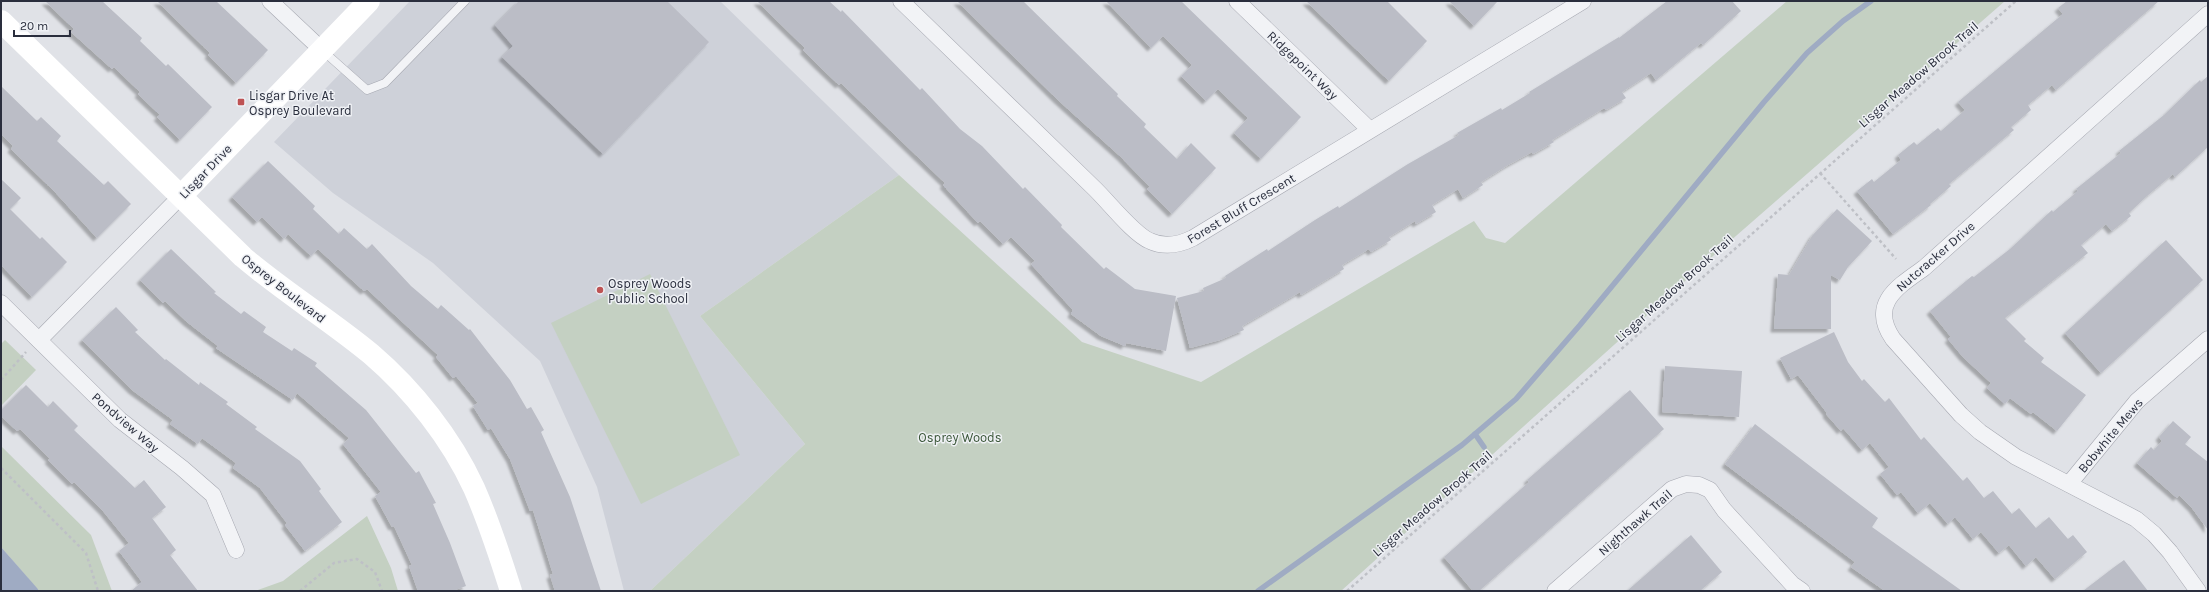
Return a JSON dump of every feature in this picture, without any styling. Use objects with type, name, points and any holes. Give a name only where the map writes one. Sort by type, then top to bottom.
[{"type":"street","points":[[270,1],[322,50]]},
{"type":"street","name":"Lisgar Drive","points":[[35,344],[181,196],[369,1]]},
{"type":"street","name":"Forest Bluff Crescent","points":[[901,1],[1101,194],[1141,236],[1157,244],[1169,246],[1194,238],[1369,129],[1583,1]]},
{"type":"street","name":"Ridgepoint Way","points":[[1238,1],[1369,129]]},
{"type":"street","name":"Nutcracker Drive","points":[[2198,591],[2170,552],[2154,534],[2136,519],[1998,446],[1980,432],[1961,415],[1893,339],[1885,327],[1883,314],[1888,298],[1899,285],[1924,268],[2208,14]]},
{"type":"street","name":"Osprey Boulevard","points":[[1,21],[181,196],[271,281],[371,354],[388,369],[423,409],[451,447],[473,487],[490,528],[511,591]]},
{"type":"street","name":"Pondview Way","points":[[1,303],[35,344],[120,420],[213,495],[236,550]]},
{"type":"street","name":"Bobwhite Mews","points":[[2068,484],[2137,401],[2208,339]]},
{"type":"street","name":"Nighthawk Trail","points":[[1555,591],[1672,489],[1686,484],[1699,485],[1710,490],[1724,510],[1792,584],[1802,591]]},
{"type":"lane","points":[[322,50],[367,90],[385,83],[465,1]]},
{"type":"path","name":"Lisgar Meadow Brook Trail","points":[[1347,591],[2016,1]]},
{"type":"path","points":[[1820,173],[1896,258]]},
{"type":"path","points":[[1,380],[35,344]]},
{"type":"path","points":[[1,468],[86,553],[98,591]]},
{"type":"path","points":[[300,591],[334,563],[357,559],[375,572],[382,591]]},
{"type":"shaded area","name":"Osprey Woods Public School","points":[[410,1],[720,1],[899,175],[700,316],[805,444],[650,591],[624,591],[597,487],[540,361],[433,263],[333,193],[274,142]]},
{"type":"green space","name":"Osprey Woods","points":[[1787,1],[2005,1],[1705,263],[1341,591],[650,591],[805,444],[700,316],[899,175],[1082,342],[1201,382],[1474,221],[1486,238],[1505,243]]},
{"type":"green space","points":[[650,274],[740,455],[641,504],[551,323]]},
{"type":"green space","points":[[5,340],[36,370],[1,406],[1,344]]},
{"type":"green space","points":[[1,446],[91,535],[112,591],[39,591],[1,547]]},
{"type":"green space","points":[[367,516],[391,568],[398,591],[255,591],[283,581]]},
{"type":"water","points":[[1,547],[37,588],[39,591],[1,591]]},
{"type":"building","points":[[45,1],[102,1],[142,38],[140,41],[166,66],[168,64],[212,107],[180,140],[157,117],[160,115],[138,94],[140,92],[114,67],[112,69],[71,32],[74,29]]},
{"type":"building","points":[[157,1],[216,1],[268,50],[236,83],[208,55],[210,53]]},
{"type":"building","points":[[519,1],[667,1],[709,42],[603,154],[502,57],[513,46],[495,25]]},
{"type":"building","points":[[757,1],[829,1],[841,12],[842,10],[920,90],[922,88],[960,129],[982,146],[1023,189],[1025,187],[1062,225],[1061,227],[1104,269],[1106,267],[1135,289],[1176,296],[1166,351],[1126,343],[1125,346],[1101,336],[1071,314],[1073,310],[1031,264],[1035,261],[1011,237],[1003,244],[980,221],[978,223],[943,185],[945,183],[841,83],[839,85],[819,66],[803,50],[805,48]]},
{"type":"building","points":[[957,1],[1023,1],[1118,94],[1117,96],[1146,124],[1144,127],[1177,159],[1191,143],[1216,168],[1172,214],[1147,189],[1150,187],[1121,157],[1058,100]]},
{"type":"building","points":[[1106,1],[1181,1],[1301,117],[1261,159],[1234,133],[1248,118],[1218,89],[1206,101],[1181,76],[1192,65],[1163,36],[1151,48]]},
{"type":"building","points":[[1306,1],[1387,1],[1427,41],[1389,81]]},
{"type":"building","points":[[1449,1],[1498,1],[1474,26]]},
{"type":"building","points":[[1667,1],[1732,1],[1741,11],[1703,45],[1701,43],[1656,80],[1651,73],[1622,92],[1626,98],[1606,110],[1604,108],[1552,140],[1554,142],[1533,154],[1532,152],[1508,165],[1481,182],[1483,185],[1463,198],[1458,189],[1432,205],[1436,212],[1416,224],[1415,221],[1389,237],[1391,240],[1371,252],[1369,249],[1342,265],[1344,269],[1301,295],[1300,292],[1242,326],[1244,330],[1220,340],[1190,348],[1177,298],[1204,291],[1203,288],[1226,278],[1225,276],[1267,249],[1268,251],[1338,206],[1339,208],[1408,164],[1459,135],[1457,133],[1501,108],[1502,110],[1619,38]]},
{"type":"building","points":[[2067,1],[2159,1],[2056,90],[2052,85],[2028,105],[2031,110],[2011,127],[2014,130],[1949,184],[1951,186],[1930,204],[1931,205],[1893,234],[1857,191],[1872,179],[1874,182],[1901,160],[1898,155],[1914,142],[1917,145],[1938,128],[1941,131],[1965,110],[1958,102],[2063,14],[2058,8]]},
{"type":"building","points":[[2208,76],[2208,147],[2175,177],[2173,174],[2147,196],[2129,213],[2131,216],[2112,231],[2106,224],[2081,245],[2088,253],[2005,318],[2026,339],[2024,341],[2044,358],[2041,362],[2086,395],[2057,431],[2033,412],[2031,414],[2010,398],[2005,404],[1987,388],[1991,383],[1963,357],[1948,339],[1951,337],[1930,311],[1972,276],[1974,277],[2010,249],[2052,210],[2053,212],[2078,191],[2076,189],[2121,153],[2119,151],[2164,115],[2200,80],[2201,82]]},
{"type":"building","points":[[1,86],[37,121],[41,117],[61,136],[57,141],[104,185],[108,181],[131,204],[97,238],[55,192],[11,149],[13,146],[1,134]]},
{"type":"building","points":[[268,161],[315,206],[313,209],[339,234],[344,228],[367,249],[372,244],[411,286],[438,309],[441,305],[469,330],[470,329],[510,380],[527,409],[531,407],[544,430],[541,432],[570,497],[601,591],[555,591],[550,575],[553,574],[533,510],[530,511],[510,459],[491,428],[488,430],[473,406],[478,403],[456,376],[453,378],[436,357],[438,355],[367,289],[364,291],[318,249],[311,256],[288,234],[284,239],[262,217],[257,222],[232,197]]},
{"type":"building","points":[[1,179],[21,198],[10,209],[40,239],[42,237],[67,262],[32,297],[1,265]]},
{"type":"building","points":[[1837,209],[1872,241],[1848,267],[1840,280],[1831,275],[1831,329],[1774,329],[1778,274],[1789,275],[1812,236]]},
{"type":"building","points":[[2166,240],[2203,280],[2101,373],[2065,333]]},
{"type":"building","points":[[171,249],[216,292],[214,293],[241,314],[244,311],[266,327],[263,332],[292,351],[294,348],[317,363],[315,366],[366,410],[416,473],[419,471],[436,503],[433,504],[450,543],[466,586],[452,591],[418,591],[409,566],[412,565],[394,526],[392,527],[375,496],[381,492],[343,444],[349,438],[297,393],[293,400],[216,348],[218,346],[187,322],[165,301],[163,303],[140,280]]},
{"type":"building","points":[[116,307],[138,330],[135,332],[165,360],[166,359],[199,385],[200,382],[228,402],[226,404],[257,427],[255,429],[300,461],[321,489],[319,491],[342,522],[305,551],[285,525],[287,523],[260,488],[233,468],[236,463],[202,438],[198,444],[170,424],[173,420],[132,390],[82,340]]},
{"type":"building","points":[[1834,332],[1848,362],[1862,381],[1864,379],[1885,402],[1889,398],[1921,440],[1924,437],[1963,481],[1967,477],[1984,498],[1993,491],[2012,514],[2019,508],[2036,528],[2049,517],[2068,539],[2073,535],[2087,552],[2055,579],[2036,557],[2026,566],[2009,545],[1999,553],[1981,532],[1973,539],[1955,517],[1948,524],[1930,503],[1918,513],[1901,492],[1897,495],[1880,474],[1889,467],[1870,443],[1862,450],[1843,428],[1841,431],[1826,414],[1827,413],[1798,375],[1791,379],[1780,358]]},
{"type":"building","points":[[1665,366],[1742,371],[1739,417],[1662,412]]},
{"type":"building","points":[[26,385],[48,407],[53,401],[78,426],[74,430],[135,488],[144,480],[166,507],[152,518],[176,550],[170,555],[198,591],[131,591],[142,582],[119,551],[129,543],[103,511],[74,482],[72,484],[20,429],[17,431],[1,416],[1,410]]},
{"type":"building","points":[[1630,390],[1664,429],[1479,591],[1473,591],[1444,557],[1529,482],[1527,480]]},
{"type":"building","points":[[2173,421],[2191,437],[2185,444],[2208,462],[2208,530],[2192,508],[2179,495],[2177,498],[2137,463],[2151,447],[2154,450],[2162,441],[2159,437]]},
{"type":"building","points":[[1755,424],[1878,518],[1872,527],[1962,591],[1885,591],[1851,567],[1855,562],[1725,464]]},
{"type":"building","points":[[1691,535],[1722,572],[1700,591],[1627,591]]},
{"type":"building","points":[[2124,560],[2148,591],[2083,591],[2113,568]]},
{"type":"waterway","points":[[1258,591],[1462,445],[1516,399],[1580,325],[1764,102],[1807,53],[1843,21],[1871,1]]},
{"type":"waterway","points":[[1475,434],[1484,447]]},
{"type":"place","name":"Lisgar Drive At Osprey Boulevard","points":[[241,102]]},
{"type":"place","name":"Osprey Woods Public School","points":[[600,290]]}]
